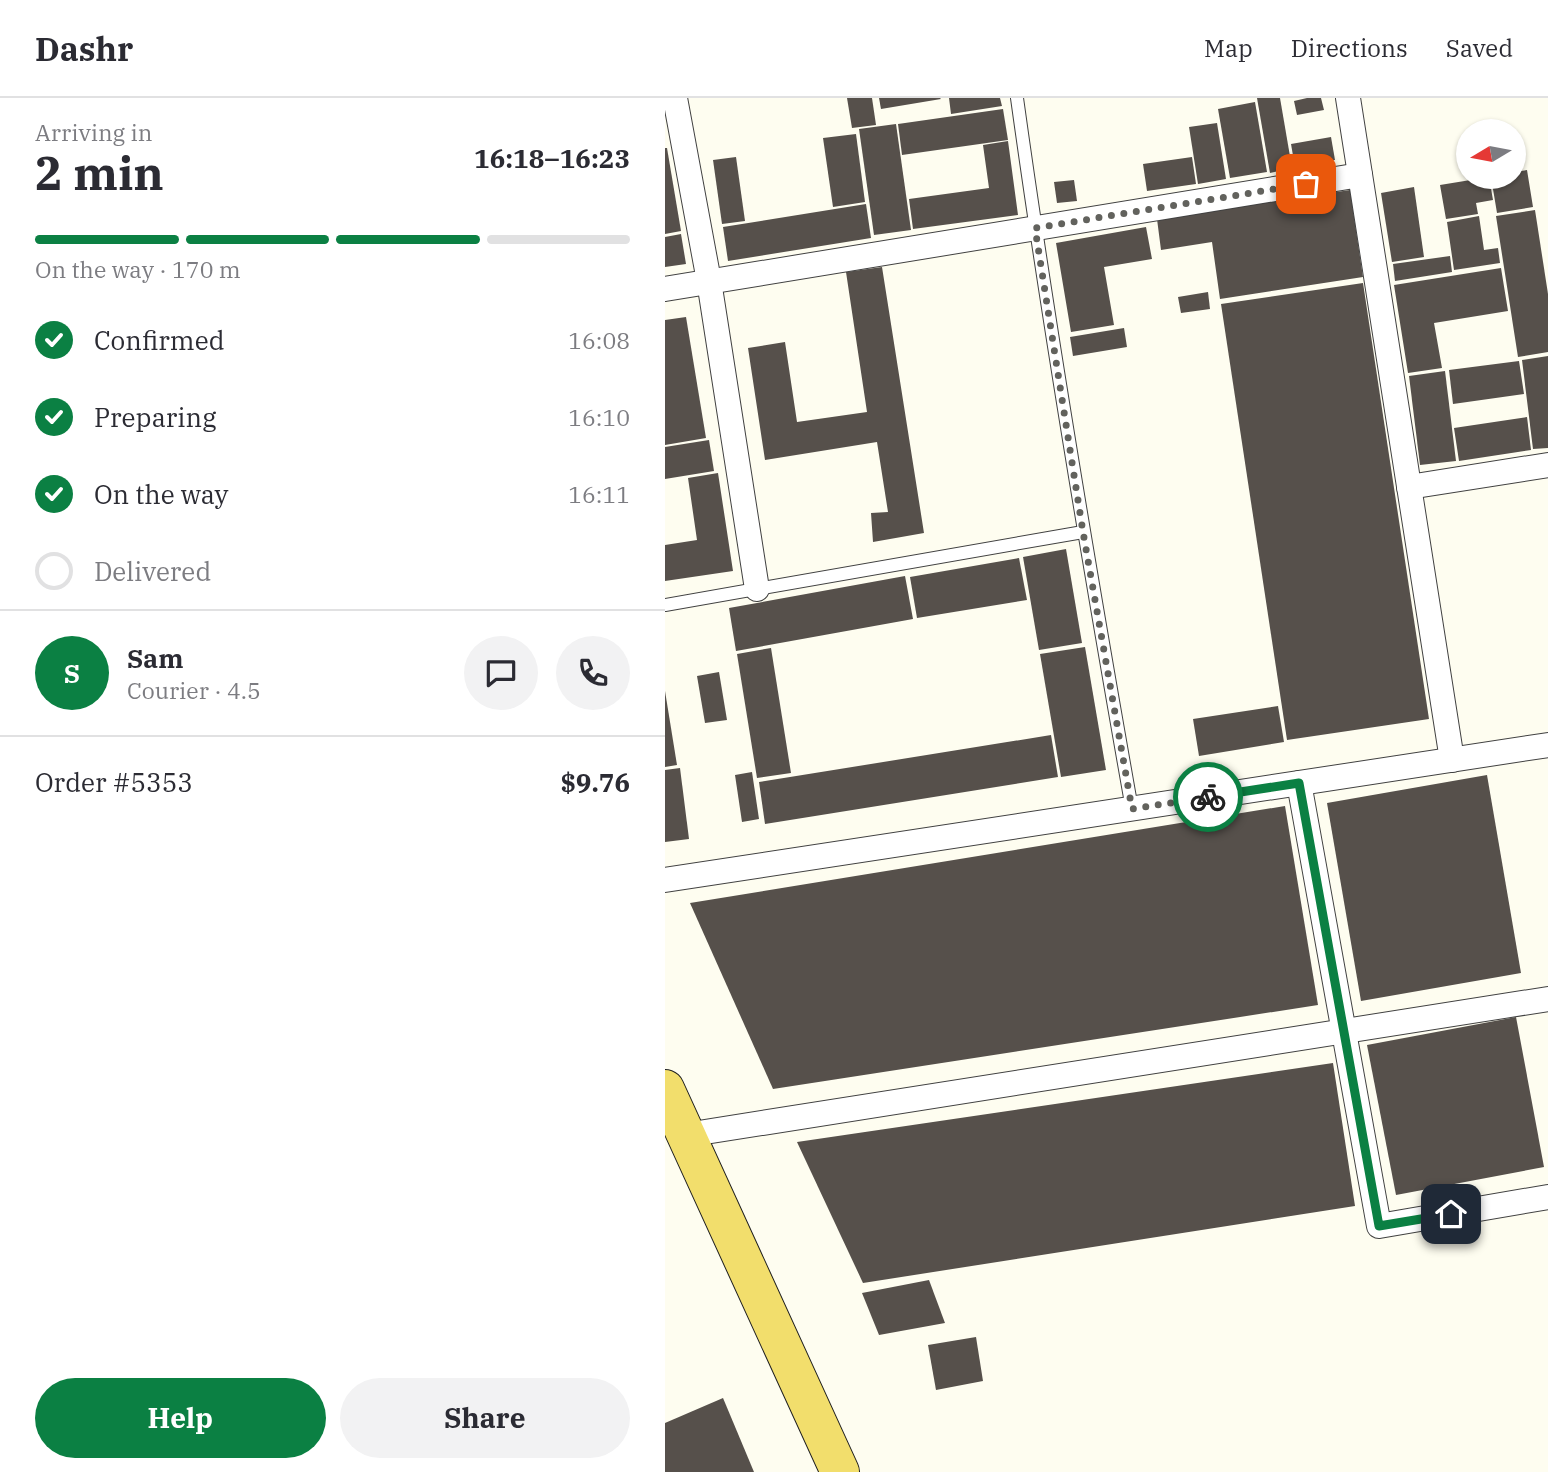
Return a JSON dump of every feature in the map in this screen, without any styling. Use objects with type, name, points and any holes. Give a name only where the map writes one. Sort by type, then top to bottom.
[{"type":"main road","points":[[665,1089],[839,1472]]},
{"type":"street","points":[[675,98],[709,281],[757,589]]},
{"type":"street","points":[[1348,98],[1452,760]]},
{"type":"street","points":[[665,289],[1360,175]]},
{"type":"street","points":[[1409,487],[1548,465]]},
{"type":"street","points":[[665,880],[1548,745]]},
{"type":"street","points":[[1299,783],[1379,1226],[1548,1197]]},
{"type":"street","points":[[686,1135],[1548,999]]},
{"type":"lane","points":[[1017,98],[1083,532],[1132,809]]},
{"type":"lane","points":[[665,605],[1083,532]]},
{"type":"building","points":[[847,98],[872,98],[876,125],[852,128]]},
{"type":"building","points":[[879,98],[940,98],[941,99],[881,109]]},
{"type":"building","points":[[949,98],[1000,98],[1002,106],[951,114]]},
{"type":"building","points":[[1257,98],[1280,98],[1292,168],[1270,173]]},
{"type":"building","points":[[1321,98],[1324,110],[1297,115],[1294,101]]},
{"type":"building","points":[[1255,102],[1267,172],[1230,178],[1218,109]]},
{"type":"building","points":[[1003,109],[1008,140],[902,155],[898,124]]},
{"type":"building","points":[[1217,123],[1226,179],[1198,184],[1189,127]]},
{"type":"building","points":[[896,124],[911,230],[874,235],[859,129]]},
{"type":"building","points":[[856,134],[865,202],[833,207],[823,138]]},
{"type":"building","points":[[1331,137],[1335,160],[1295,167],[1291,144]]},
{"type":"building","points":[[1008,141],[1018,215],[913,229],[909,199],[989,188],[983,145]]},
{"type":"building","points":[[665,148],[681,231],[665,234]]},
{"type":"building","points":[[736,157],[745,221],[722,224],[713,160]]},
{"type":"building","points":[[1192,157],[1196,184],[1147,191],[1143,164]]},
{"type":"building","points":[[1526,170],[1533,207],[1497,213],[1493,189],[1526,189]]},
{"type":"building","points":[[1074,180],[1077,201],[1057,203],[1054,182]]},
{"type":"building","points":[[1456,182],[1456,189],[1491,189],[1493,200],[1476,203],[1478,214],[1446,219],[1440,185]]},
{"type":"building","points":[[1414,187],[1424,257],[1392,262],[1381,193]]},
{"type":"building","points":[[1350,190],[1363,277],[1220,299],[1212,242],[1161,250],[1157,219]]},
{"type":"building","points":[[866,204],[871,238],[728,261],[723,227]]},
{"type":"building","points":[[1535,210],[1548,294],[1548,352],[1518,357],[1496,216]]},
{"type":"building","points":[[1479,216],[1484,250],[1498,248],[1500,263],[1454,270],[1447,222]]},
{"type":"building","points":[[1146,227],[1152,259],[1104,267],[1114,325],[1071,332],[1056,243]]},
{"type":"building","points":[[681,234],[686,264],[665,267],[665,237]]},
{"type":"building","points":[[1450,256],[1452,272],[1395,281],[1393,264]]},
{"type":"building","points":[[882,267],[924,533],[873,542],[871,513],[888,512],[877,442],[765,460],[748,348],[785,342],[797,422],[867,412],[846,272]]},
{"type":"building","points":[[1501,268],[1508,311],[1434,323],[1442,368],[1408,373],[1394,285]]},
{"type":"building","points":[[1363,283],[1429,719],[1287,740],[1221,304]]},
{"type":"building","points":[[1208,292],[1210,309],[1181,313],[1178,297]]},
{"type":"building","points":[[686,317],[706,438],[665,445],[665,320]]},
{"type":"building","points":[[1124,328],[1127,347],[1073,356],[1070,337]]},
{"type":"building","points":[[1548,356],[1548,448],[1533,449],[1522,360]]},
{"type":"building","points":[[1519,361],[1524,394],[1453,404],[1449,370]]},
{"type":"building","points":[[1445,371],[1456,461],[1420,465],[1409,376]]},
{"type":"building","points":[[1527,417],[1531,450],[1459,461],[1454,428]]},
{"type":"building","points":[[709,440],[714,471],[665,479],[665,447]]},
{"type":"building","points":[[718,473],[733,571],[665,581],[665,545],[697,540],[688,478]]},
{"type":"building","points":[[1066,549],[1082,643],[1039,650],[1023,557]]},
{"type":"building","points":[[1019,558],[1027,600],[917,618],[910,577]]},
{"type":"building","points":[[905,576],[913,619],[736,651],[729,608]]},
{"type":"building","points":[[1085,647],[1106,770],[1061,777],[1040,654]]},
{"type":"building","points":[[771,648],[791,773],[757,778],[737,654]]},
{"type":"building","points":[[719,672],[727,720],[705,723],[697,676]]},
{"type":"building","points":[[665,691],[677,765],[665,767]]},
{"type":"building","points":[[1278,706],[1284,742],[1199,756],[1193,719]]},
{"type":"building","points":[[1051,735],[1058,777],[765,824],[759,782]]},
{"type":"building","points":[[680,768],[689,839],[665,842],[665,770]]},
{"type":"building","points":[[752,772],[759,819],[742,822],[735,775]]},
{"type":"building","points":[[1487,775],[1521,973],[1361,1001],[1327,803]]},
{"type":"building","points":[[1285,806],[1318,1005],[773,1089],[690,903]]},
{"type":"building","points":[[1516,1017],[1544,1167],[1396,1195],[1367,1045]]},
{"type":"building","points":[[1333,1063],[1355,1206],[863,1283],[797,1142]]},
{"type":"building","points":[[929,1280],[945,1323],[879,1335],[862,1293]]},
{"type":"building","points":[[976,1337],[983,1381],[936,1390],[928,1345]]},
{"type":"building","points":[[723,1398],[754,1472],[665,1472],[665,1423]]},
{"type":"way so far","points":[[1208,797],[1132,809],[1083,532],[1035,228],[1306,184]]},
{"type":"route","points":[[1208,797],[1299,783],[1379,1226],[1451,1214]]}]
